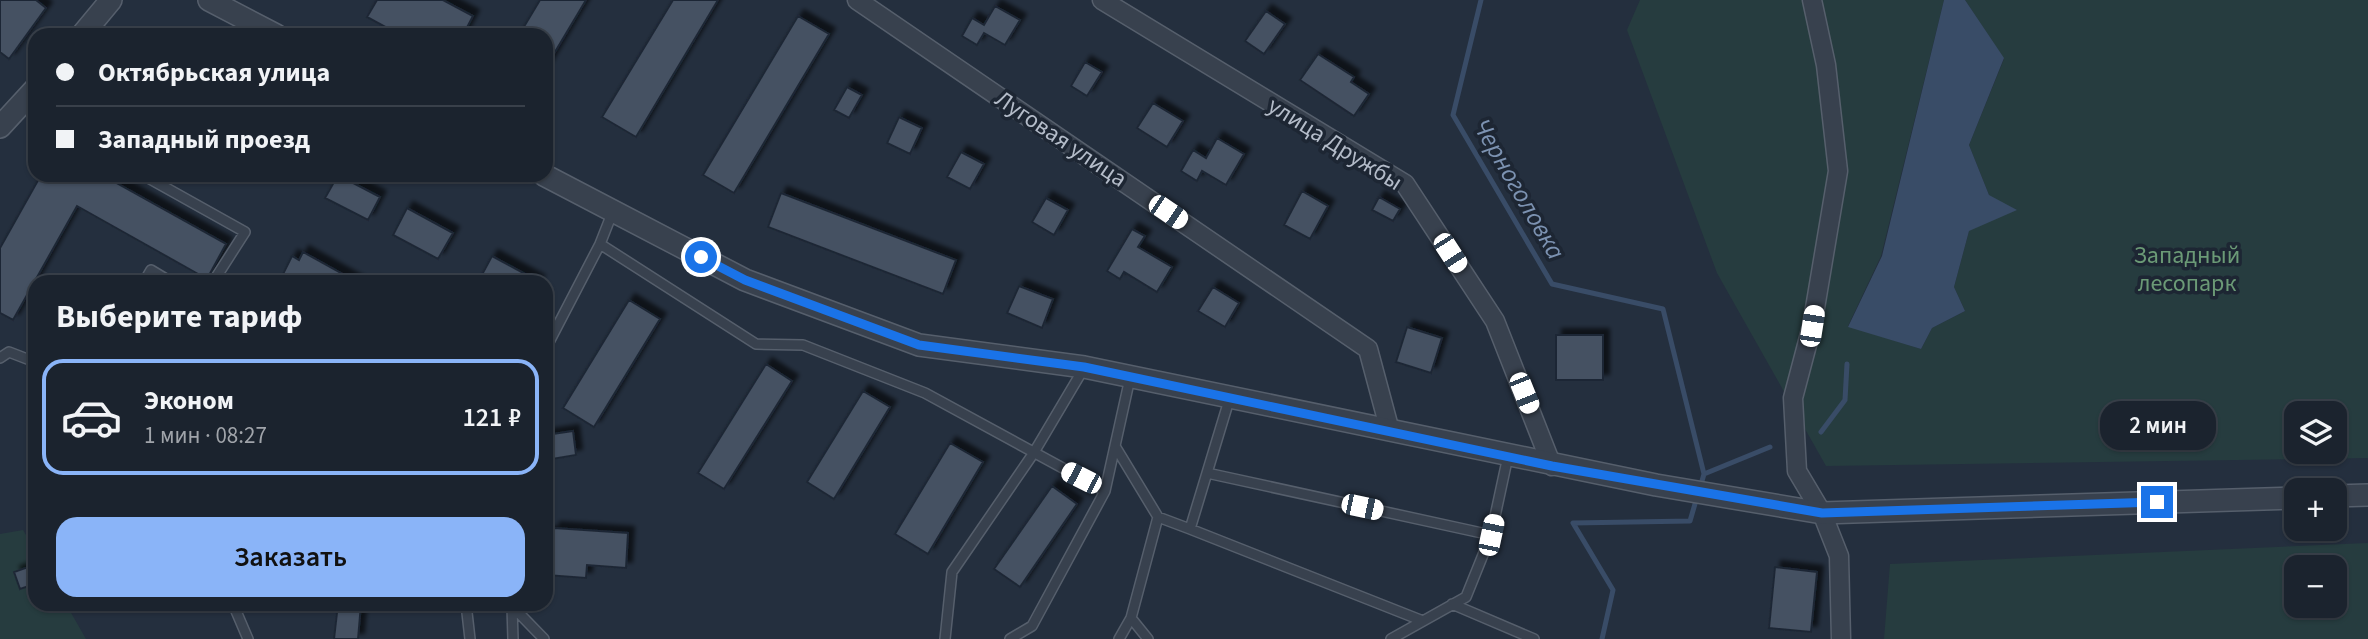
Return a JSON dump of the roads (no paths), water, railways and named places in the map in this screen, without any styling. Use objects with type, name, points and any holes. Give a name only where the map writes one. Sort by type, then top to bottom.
[{"type":"street","points":[[88,28],[111,0]]},
{"type":"street","points":[[209,0],[263,28]]},
{"type":"street","name":"Луговая улица","points":[[857,0],[1368,349],[1390,431]]},
{"type":"street","name":"улица Дружбы","points":[[1102,0],[1405,184],[1495,321],[1552,466]]},
{"type":"street","points":[[1812,0],[1826,65],[1838,171],[1812,326],[1793,398],[1797,471],[1822,513],[1839,556],[1841,639]]},
{"type":"street","points":[[0,127],[24,108],[28,101]]},
{"type":"street","points":[[553,180],[745,280],[919,345],[1084,367],[1552,466],[1822,513],[2284,498]]},
{"type":"street","points":[[2347,496],[2368,495]]},
{"type":"lane","points":[[156,182],[245,232],[217,275]]},
{"type":"lane","points":[[553,335],[600,244],[613,211]]},
{"type":"lane","points":[[600,244],[756,344],[803,345],[913,388],[1105,491]]},
{"type":"lane","points":[[0,358],[9,352],[28,359]]},
{"type":"lane","points":[[945,639],[952,572],[1033,454],[1084,367]]},
{"type":"lane","points":[[1010,639],[1031,626],[1105,491],[1130,376]]},
{"type":"lane","points":[[1190,529],[1230,397]]},
{"type":"lane","points":[[1115,446],[1158,517],[1423,621]]},
{"type":"lane","points":[[1391,639],[1466,597],[1491,535],[1508,456]]},
{"type":"lane","points":[[1207,473],[1491,535]]},
{"type":"lane","points":[[1119,639],[1131,618],[1158,517]]},
{"type":"lane","points":[[1452,604],[1534,639]]},
{"type":"lane","points":[[236,611],[248,639]]},
{"type":"lane","points":[[467,611],[470,639]]},
{"type":"lane","points":[[511,611],[513,639]]},
{"type":"lane","points":[[517,611],[544,639]]},
{"type":"lane","points":[[1131,618],[1148,639]]},
{"type":"water","points":[[1944,0],[1965,0],[2004,58],[1969,145],[1989,195],[2017,210],[1969,231],[1954,287],[1965,311],[1932,328],[1921,349],[1848,327],[1882,256]]},
{"type":"waterway","name":"Черноголовка","points":[[1481,0],[1453,115],[1552,284],[1663,309],[1704,474],[1700,488]]},
{"type":"waterway","points":[[1821,432],[1845,400],[1847,364]]},
{"type":"waterway","points":[[1704,474],[1770,447]]},
{"type":"waterway","name":"Черноголовка","points":[[1602,639],[1613,590],[1573,523],[1690,521],[1697,497]]},
{"type":"park label","name":"Западный лесопарк","points":[[2187,269]]}]
